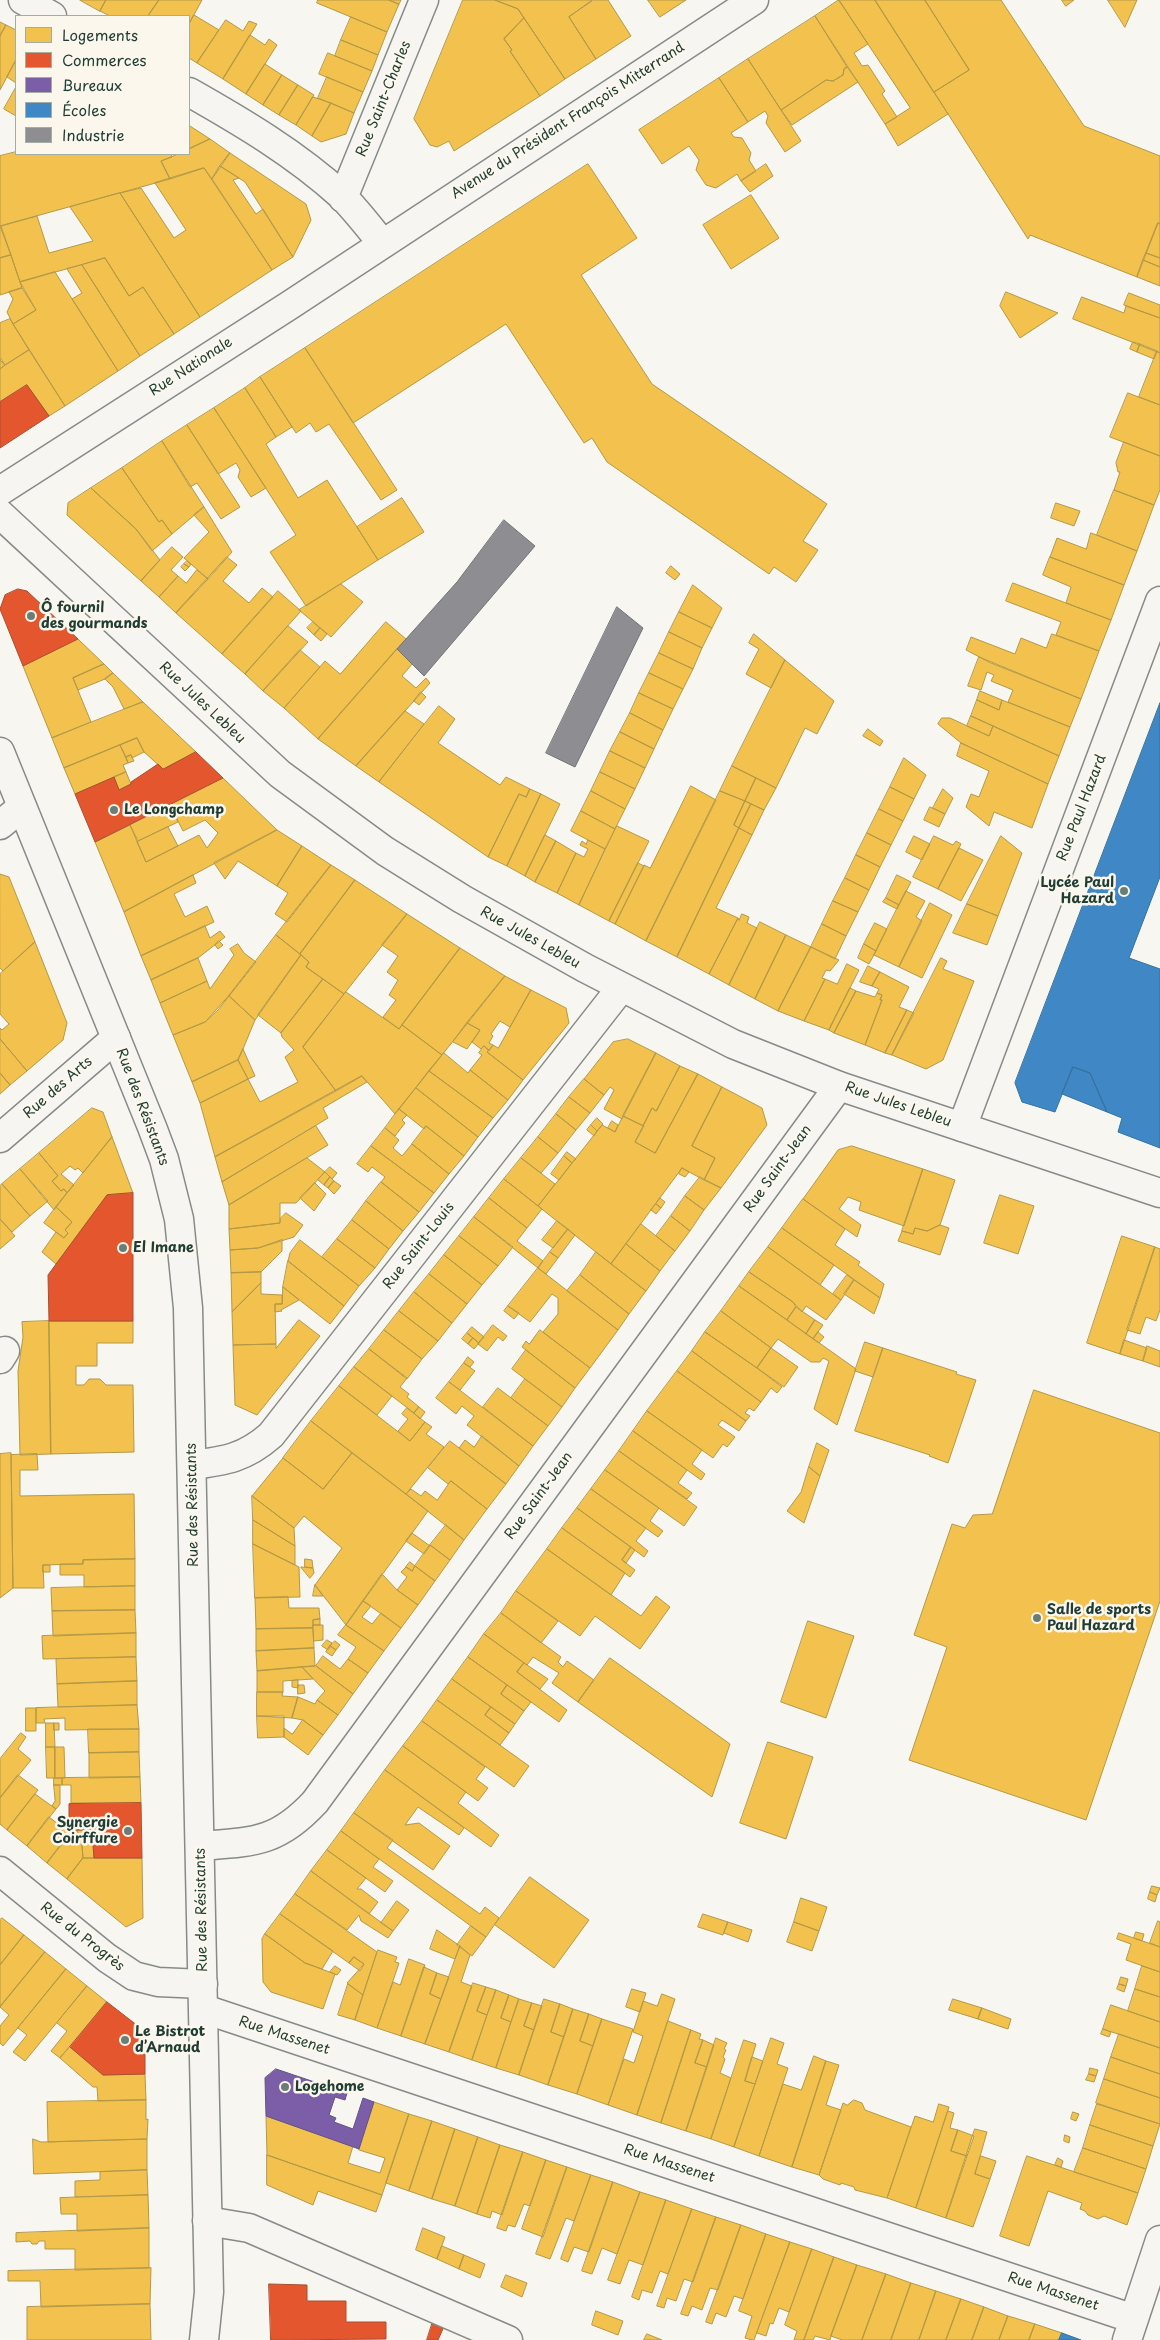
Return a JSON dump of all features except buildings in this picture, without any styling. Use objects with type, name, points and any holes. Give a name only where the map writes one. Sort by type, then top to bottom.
[{"type":"street","points":[[23,0],[50,15]]},
{"type":"street","name":"Rue Saint-Charles","points":[[343,198],[424,0]]},
{"type":"street","name":"Avenue du Président François Mitterrand","points":[[382,243],[754,0]]},
{"type":"street","points":[[190,93],[251,128],[278,147],[343,198],[382,243]]},
{"type":"street","name":"Rue Nationale","points":[[0,491],[382,243]]},
{"type":"street","name":"Rue Jules Lebleu","points":[[0,514],[247,745],[307,795],[385,851],[462,899],[622,988],[733,1044],[839,1086],[1160,1193]]},
{"type":"street","name":"Rue Paul Hazard","points":[[962,1127],[1160,601]]},
{"type":"street","name":"Rue des Résistants","points":[[0,752],[161,1151],[179,1219],[188,1308],[204,1997],[209,2292],[204,2340]]},
{"type":"street","points":[[0,825],[22,807]]},
{"type":"street","name":"Rue Saint-Louis","points":[[192,1465],[239,1457],[256,1449],[271,1435],[622,988]]},
{"type":"street","name":"Rue des Arts","points":[[0,1138],[116,1038]]},
{"type":"street","name":"Rue Saint-Jean","points":[[200,1846],[248,1842],[265,1838],[291,1825],[315,1802],[839,1086]]},
{"type":"street","name":"Rue du Progrès","points":[[0,1871],[107,1958],[134,1976],[204,1997]]},
{"type":"street","name":"Rue Massenet","points":[[204,1997],[1130,2330],[1160,2240]]},
{"type":"street","points":[[207,2221],[249,2228],[508,2340]]},
{"type":"street","name":"Rue des Résistants","points":[[209,2292],[218,2340]]},
{"type":"place","name":"Ô fournil des gourmands","points":[[31,616]]},
{"type":"place","name":"Le Longchamp","points":[[114,810]]},
{"type":"place","name":"Lycée Paul Hazard","points":[[1124,891]]},
{"type":"place","name":"El Imane","points":[[123,1248]]},
{"type":"place","name":"Salle de sports Paul Hazard","points":[[1037,1618]]},
{"type":"place","name":"Synergie Coirffure","points":[[128,1831]]},
{"type":"place","name":"Le Bistrot d’Arnaud","points":[[125,2040]]},
{"type":"place","name":"Logehome","points":[[285,2087]]}]
